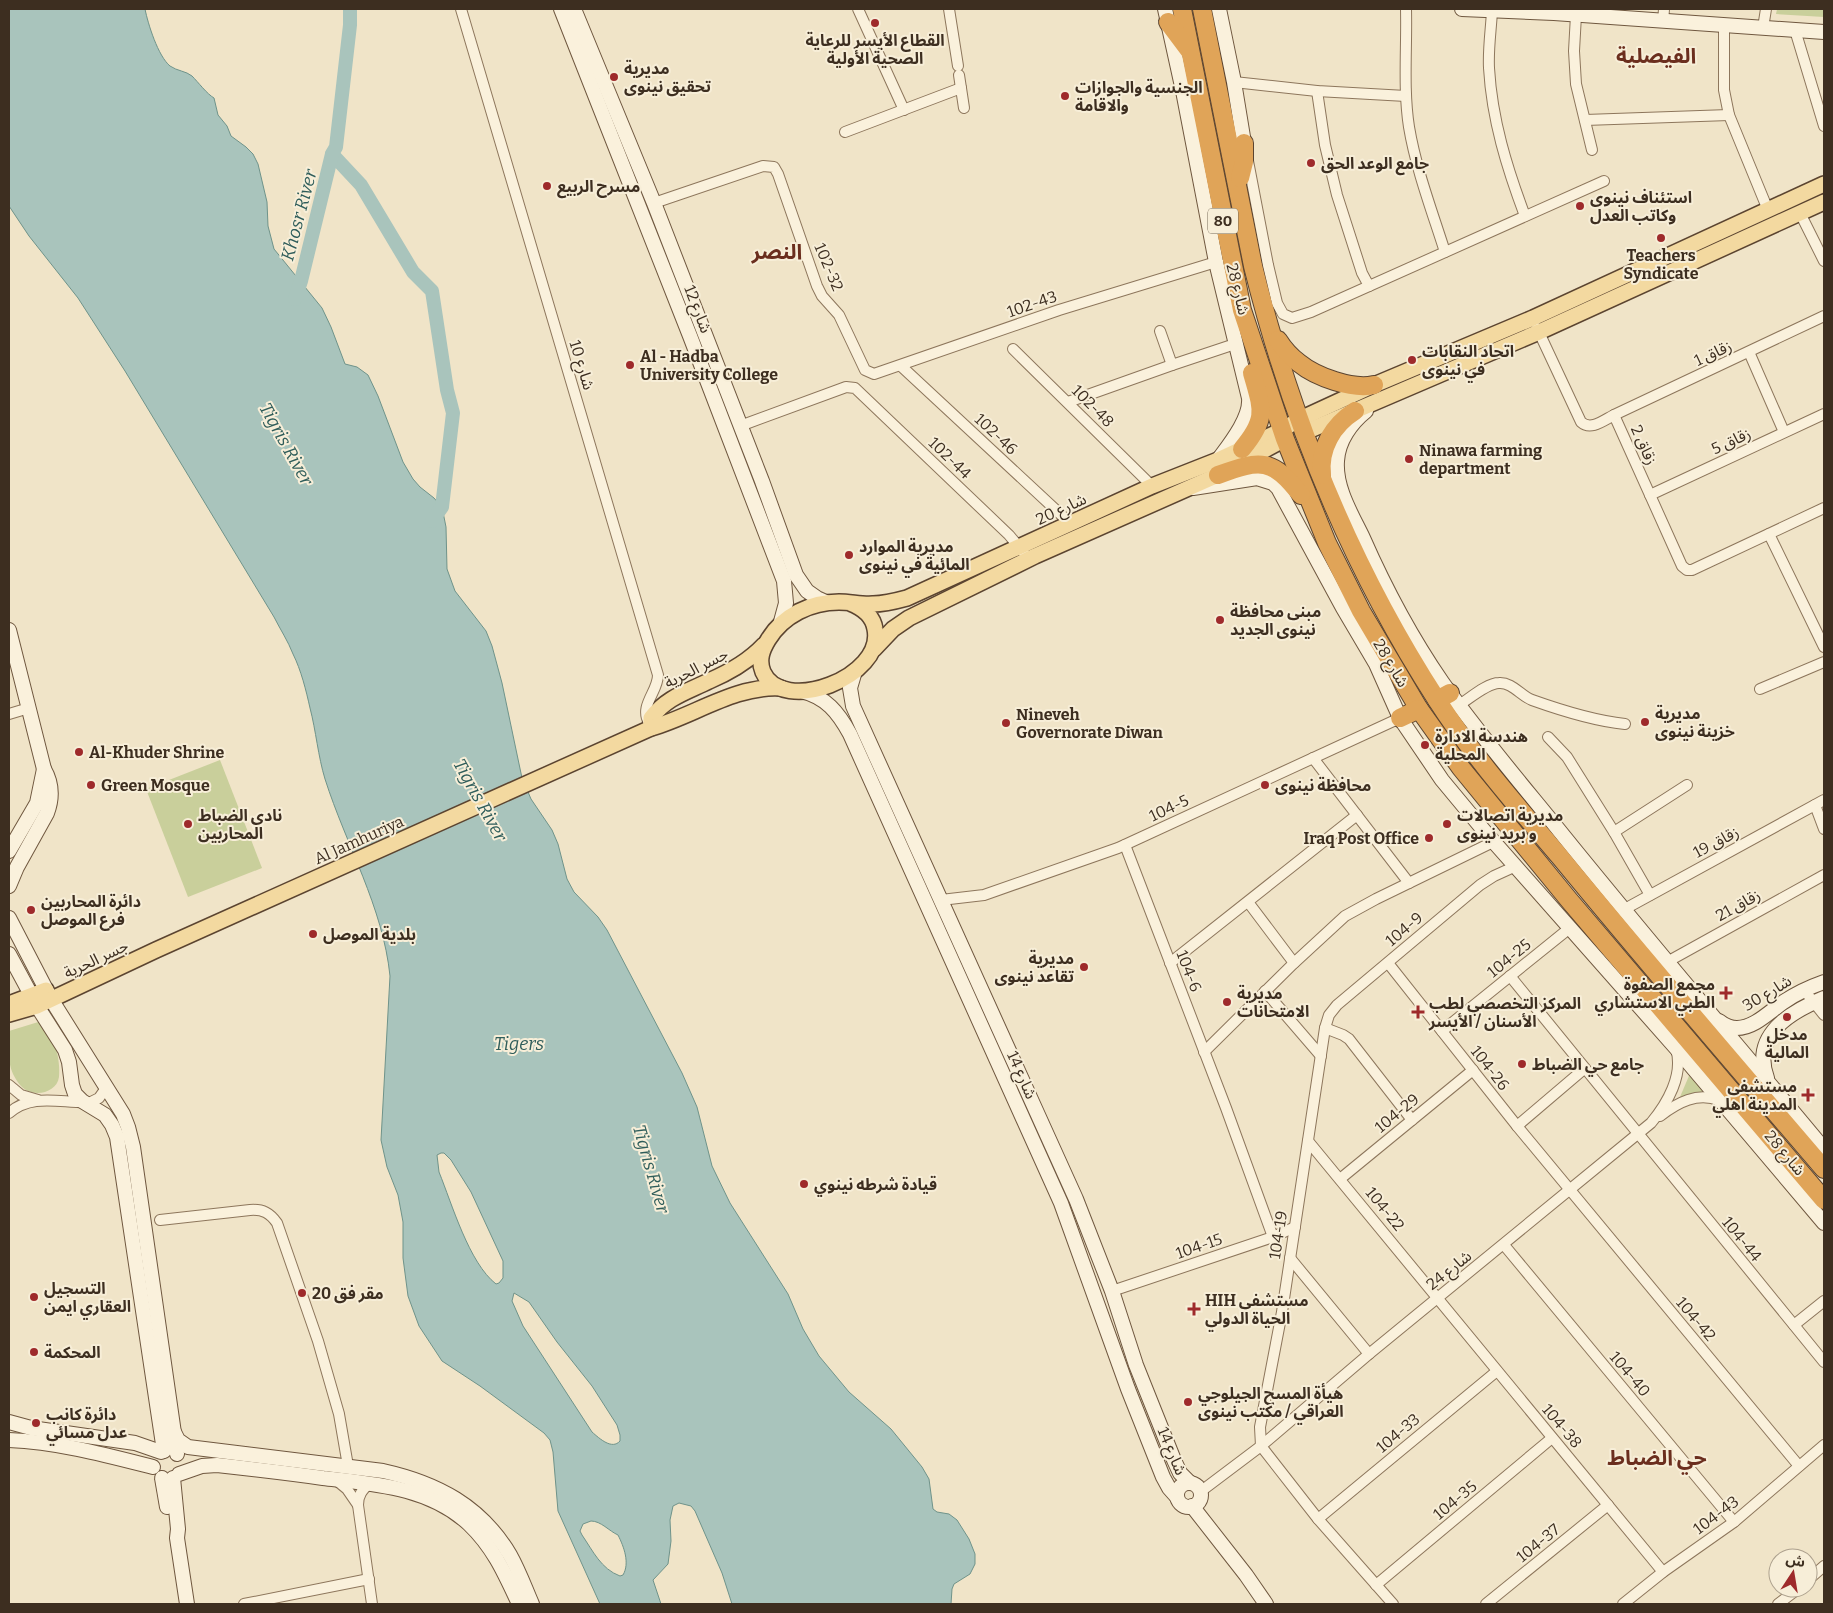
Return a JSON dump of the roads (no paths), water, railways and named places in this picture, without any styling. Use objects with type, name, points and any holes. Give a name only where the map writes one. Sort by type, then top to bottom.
[{"type":"highway","name":"شارع 28","points":[[1182,9],[1242,310],[1284,434],[1316,517],[1361,611],[1419,709],[1461,768],[1569,900],[1646,1001],[1824,1200]]},
{"type":"highway","name":"شارع 28","points":[[1202,9],[1253,266],[1269,324],[1300,426],[1366,577],[1449,699],[1475,753],[1584,886],[1671,974],[1824,1169]]},
{"type":"highway","points":[[1167,15],[1192,57]]},
{"type":"highway","points":[[1239,189],[1244,162],[1244,143]]},
{"type":"highway","points":[[1269,324],[1284,348],[1306,368],[1347,384],[1379,392]]},
{"type":"highway","points":[[1242,449],[1257,428],[1261,414],[1251,368],[1253,340]]},
{"type":"highway","points":[[1324,480],[1322,466],[1324,451],[1329,437],[1342,421],[1355,411]]},
{"type":"highway","points":[[1284,434],[1300,426]]},
{"type":"highway","points":[[1218,467],[1261,464],[1274,468],[1287,478],[1316,517]]},
{"type":"highway","points":[[1400,718],[1419,709]]},
{"type":"highway","points":[[1569,900],[1584,886]]},
{"type":"main road","points":[[1300,426],[1379,392],[1533,318],[1824,184]]},
{"type":"main road","points":[[1300,426],[1355,411],[1379,392],[1539,332],[1824,202]]},
{"type":"main road","name":"شارع 20","points":[[873,650],[886,636],[909,618],[1025,553],[1070,524],[1152,486],[1218,467],[1242,449],[1284,434]]},
{"type":"main road","name":"شارع 20","points":[[850,603],[885,603],[907,598],[1025,553],[1172,494],[1218,467],[1284,434]]},
{"type":"main road","points":[[651,728],[666,724],[742,692],[782,688],[801,691],[823,688],[834,684],[855,671],[873,650],[876,634],[874,625],[865,611],[850,603],[828,603],[802,610],[780,625],[765,644],[760,657],[762,670],[770,682],[782,688]]},
{"type":"main road","name":"جسر الحرية","points":[[651,728],[651,718],[667,701],[741,665],[765,644]]},
{"type":"main road","name":"Al Jamhuriya","points":[[156,950],[651,728]]},
{"type":"main road","name":"جسر الحرية","points":[[34,1001],[156,950]]},
{"type":"main road","points":[[9,1004],[34,1001]]},
{"type":"main road","points":[[9,1014],[34,1001]]},
{"type":"street","name":"شارع 10","points":[[461,9],[658,675],[657,683],[647,705],[646,718],[651,728]]},
{"type":"street","name":"شارع 12","points":[[561,9],[624,169],[696,334],[740,426],[799,581],[811,595],[828,603]]},
{"type":"street","name":"شارع 12","points":[[574,9],[654,202],[696,334],[784,581],[786,603],[780,625]]},
{"type":"street","points":[[858,9],[904,110]]},
{"type":"street","points":[[949,9],[964,108]]},
{"type":"street","points":[[1219,9],[1268,265],[1277,303],[1283,314],[1292,318],[1303,315],[1604,181]]},
{"type":"street","points":[[1406,9],[1406,96],[1409,127],[1445,252]]},
{"type":"street","points":[[1462,9],[1554,11],[1576,15],[1664,15],[1724,26],[1824,32]]},
{"type":"street","points":[[1764,28],[1766,9]]},
{"type":"street","points":[[1492,11],[1489,66],[1493,104],[1505,159],[1525,216]]},
{"type":"street","points":[[1167,15],[1216,262],[1249,404],[1245,417],[1218,467]]},
{"type":"street","points":[[1576,15],[1574,51],[1576,84],[1592,150]]},
{"type":"street","points":[[1724,26],[1724,90],[1729,115],[1768,210]]},
{"type":"street","points":[[1795,30],[1824,126]]},
{"type":"street","points":[[1234,82],[1317,91],[1406,96]]},
{"type":"street","points":[[846,132],[961,88]]},
{"type":"street","points":[[1317,91],[1325,145],[1337,194],[1362,273],[1369,286]]},
{"type":"street","points":[[1585,120],[1729,115]]},
{"type":"street","points":[[624,169],[638,164]]},
{"type":"street","name":"102-32","points":[[654,202],[763,166],[774,168],[778,174],[817,286],[822,296],[839,315],[862,366]]},
{"type":"street","points":[[1800,213],[1824,261]]},
{"type":"street","name":"102-43","points":[[862,366],[865,370],[874,374],[1059,310],[1216,262]]},
{"type":"street","name":"زقاق 1","points":[[1614,415],[1824,316]]},
{"type":"street","name":"زقاق 2","points":[[1533,318],[1581,422],[1586,426],[1592,426],[1614,415],[1682,566],[1687,570],[1692,570],[1769,534]]},
{"type":"street","points":[[1160,331],[1172,364]]},
{"type":"street","points":[[1068,402],[1172,364],[1235,344]]},
{"type":"street","name":"102-48","points":[[1013,349],[1152,486]]},
{"type":"street","points":[[1750,352],[1784,432]]},
{"type":"street","name":"102-46","points":[[901,366],[1070,524]]},
{"type":"street","name":"102-44","points":[[740,426],[846,388],[851,387],[858,390],[1025,553]]},
{"type":"street","points":[[1379,392],[1364,412],[1350,426],[1341,444],[1337,460],[1338,478],[1343,494],[1382,579],[1449,699],[1623,910],[1671,974],[1705,1007],[1824,1149]]},
{"type":"street","name":"زقاق 5","points":[[1650,495],[1824,414]]},
{"type":"street","points":[[1172,494],[1247,479],[1264,480],[1278,488],[1343,608],[1376,664],[1400,718],[1442,780],[1493,842],[1570,927],[1646,1001],[1676,1048],[1824,1223]]},
{"type":"street","points":[[1824,508],[1769,534],[1824,647]]},
{"type":"street","points":[[9,630],[12,649],[44,768],[50,783],[51,798],[50,806],[17,867],[9,886]]},
{"type":"street","points":[[1760,689],[1824,662]]},
{"type":"street","name":"شارع 14","points":[[855,671],[850,688],[853,706],[1049,1136],[1087,1226],[1112,1291],[1136,1365],[1174,1460],[1180,1473],[1195,1488]]},
{"type":"street","points":[[1449,699],[1502,683],[1532,700],[1601,720],[1625,724]]},
{"type":"street","name":"شارع 14","points":[[801,691],[817,696],[831,705],[842,718],[850,734],[1061,1203],[1128,1388],[1163,1477],[1177,1497]]},
{"type":"street","points":[[9,714],[29,708]]},
{"type":"street","name":"104-5","points":[[941,900],[984,895],[1125,845],[1400,718]]},
{"type":"street","points":[[1548,737],[1567,757],[1650,894]]},
{"type":"street","points":[[1313,758],[1409,882]]},
{"type":"street","points":[[9,851],[37,803],[44,768]]},
{"type":"street","points":[[1614,832],[1687,785]]},
{"type":"street","points":[[1820,802],[1824,829]]},
{"type":"street","name":"زقاق 19","points":[[1623,910],[1820,802]]},
{"type":"street","points":[[1170,964],[1357,815]]},
{"type":"street","points":[[1204,1052],[1294,963],[1346,916],[1409,882],[1493,842]]},
{"type":"street","name":"104-6","points":[[1125,845],[1226,1108],[1273,1237]]},
{"type":"street","name":"104-9","points":[[1325,1028],[1329,1015],[1334,1008],[1388,962],[1480,885],[1516,866]]},
{"type":"street","name":"زقاق 21","points":[[1671,974],[1824,875]]},
{"type":"street","points":[[1248,902],[1294,963]]},
{"type":"street","points":[[9,918],[48,994],[122,1114],[132,1140],[174,1432],[178,1440],[188,1447],[336,1479],[370,1483],[393,1480],[424,1482],[442,1490],[474,1512],[488,1525],[505,1548],[532,1604]]},
{"type":"street","name":"104-25","points":[[1442,1031],[1570,927]]},
{"type":"street","points":[[9,954],[34,1001],[65,1050],[69,1062],[73,1090],[82,1101],[104,1115],[112,1125],[117,1137],[167,1452]]},
{"type":"street","name":"104-26","points":[[1388,962],[1570,1190]]},
{"type":"street","name":"104-44","points":[[1510,976],[1824,1362]]},
{"type":"street","name":"شارع 30","points":[[1705,1007],[1724,1024],[1737,1028],[1753,1023],[1804,990],[1824,982]]},
{"type":"street","points":[[1804,990],[1819,1000],[1824,1015]]},
{"type":"street","points":[[1265,992],[1321,1056]]},
{"type":"street","name":"شارع 30","points":[[1770,1083],[1763,1061],[1763,1052],[1770,1035],[1786,1018],[1819,1000]]},
{"type":"street","points":[[1325,1028],[1349,1038],[1412,1120]]},
{"type":"street","name":"104-19","points":[[1261,1446],[1260,1427],[1282,1312],[1325,1028]]},
{"type":"street","name":"شارع 24","points":[[1195,1488],[1261,1446],[1369,1354],[1652,1123],[1670,1096],[1679,1060],[1676,1048]]},
{"type":"street","points":[[1518,1126],[1584,1069]]},
{"type":"street","name":"104-29","points":[[1340,1179],[1473,1070]]},
{"type":"street","points":[[9,1085],[22,1095],[38,1100],[95,1100],[102,1096],[106,1088]]},
{"type":"street","points":[[1652,1123],[1678,1104],[1692,1098],[1704,1096],[1721,1102]]},
{"type":"street","points":[[9,1113],[18,1106],[38,1100]]},
{"type":"street","name":"104-22","points":[[1308,1140],[1438,1298]]},
{"type":"street","name":"104-42","points":[[1570,1190],[1799,1466]]},
{"type":"street","points":[[160,1220],[260,1209],[272,1215],[277,1224],[318,1341],[339,1414],[348,1466]]},
{"type":"street","name":"104-15","points":[[1112,1291],[1273,1237],[1295,1227]]},
{"type":"street","name":"104-40","points":[[1504,1245],[1734,1522]]},
{"type":"street","points":[[1290,1258],[1369,1354]]},
{"type":"street","name":"104-38","points":[[1438,1298],[1663,1572]]},
{"type":"street","points":[[1794,1325],[1824,1301]]},
{"type":"street","name":"104-33","points":[[1318,1519],[1497,1371]]},
{"type":"street","points":[[9,1422],[17,1425],[135,1443],[167,1452],[182,1464],[167,1474]]},
{"type":"street","points":[[167,1452],[174,1432]]},
{"type":"street","name":"104-35","points":[[1376,1585],[1552,1438]]},
{"type":"street","points":[[9,1440],[60,1445],[167,1474],[207,1465],[258,1463],[348,1466],[393,1480],[404,1489],[435,1502],[468,1524],[500,1562],[518,1604]]},
{"type":"street","name":"104-43","points":[[1623,1604],[1663,1572],[1734,1522],[1824,1445]]},
{"type":"street","points":[[1261,1446],[1318,1519],[1393,1604]]},
{"type":"street","points":[[167,1452],[156,1456],[167,1474],[172,1530],[177,1538],[187,1604]]},
{"type":"street","points":[[336,1479],[347,1489],[358,1505]]},
{"type":"street","points":[[370,1483],[359,1495],[358,1505],[372,1604]]},
{"type":"street","points":[[1184,1484],[1195,1488],[1200,1500],[1192,1506],[1182,1505],[1177,1497],[1179,1488],[1184,1484]]},
{"type":"street","points":[[1192,1506],[1246,1575],[1266,1604]]},
{"type":"street","name":"104-37","points":[[1486,1604],[1608,1506]]},
{"type":"street","points":[[244,1604],[369,1579]]},
{"type":"water","name":"Tigers","points":[[9,9],[145,9],[148,23],[161,55],[170,66],[192,76],[214,98],[218,115],[227,126],[231,136],[253,154],[258,164],[267,202],[268,226],[274,249],[322,308],[345,364],[357,367],[368,375],[403,462],[413,479],[442,507],[446,527],[447,569],[455,591],[486,631],[492,646],[502,683],[522,778],[531,799],[552,830],[558,844],[567,879],[574,892],[598,917],[607,930],[682,1073],[697,1107],[712,1166],[730,1203],[788,1294],[803,1329],[819,1356],[849,1392],[891,1429],[922,1467],[929,1479],[933,1509],[937,1512],[949,1514],[957,1520],[969,1539],[975,1554],[975,1564],[970,1574],[954,1584],[951,1604],[732,1604],[722,1573],[695,1511],[691,1506],[679,1503],[673,1506],[670,1520],[671,1541],[668,1564],[653,1580],[661,1604],[600,1604],[558,1511],[553,1452],[550,1440],[544,1433],[480,1386],[442,1361],[419,1326],[408,1296],[403,1258],[403,1222],[398,1195],[387,1167],[381,1140],[390,976],[386,950],[372,901],[325,779],[307,694],[296,660],[274,617],[125,371],[78,298],[29,236],[9,206]],"holes":[[[444,1153],[451,1160],[471,1192],[503,1261],[503,1278],[499,1283],[496,1284],[486,1274],[462,1232],[439,1172],[437,1155]],[[514,1293],[529,1302],[557,1342],[592,1386],[617,1425],[620,1441],[610,1444],[592,1432],[523,1326],[512,1301]],[[595,1521],[618,1535],[626,1560],[623,1575],[620,1576],[613,1573],[598,1559],[580,1531],[583,1524]]]},
{"type":"waterway","name":"Khosr River","points":[[295,299],[332,154],[336,147],[350,25],[350,9]]},
{"type":"waterway","points":[[332,154],[361,185],[413,272],[432,291],[447,390],[453,413],[442,507],[432,521]]},
{"type":"place","name":"القطاع الأيسر للرعاية الصحية الأولية","points":[[875,23]]},
{"type":"place","name":"مديرية تحقيق نينوى","points":[[614,77]]},
{"type":"place","name":"الجنسية والجوازات والاقامة","points":[[1065,96]]},
{"type":"place","name":"جامع الوعد الحق","points":[[1311,163]]},
{"type":"place","name":"مسرح الربيع","points":[[547,186]]},
{"type":"place","name":"استئناف نينوى وكاتب العدل","points":[[1580,206]]},
{"type":"place","name":"Teachers Syndicate","points":[[1661,238]]},
{"type":"place","name":"اتحاد النقابات في نينوى","points":[[1412,360]]},
{"type":"place","name":"Al - Hadba University College","points":[[630,365]]},
{"type":"place","name":"Ninawa farming department","points":[[1409,459]]},
{"type":"place","name":"مديرية الموارد المائية في نينوى","points":[[849,555]]},
{"type":"place","name":"مبنى محافظة نينوى الجديد","points":[[1220,620]]},
{"type":"place","name":"مديرية خزينة نينوى","points":[[1645,722]]},
{"type":"place","name":"Nineveh Governorate Diwan","points":[[1006,723]]},
{"type":"place","name":"هندسة الادارة المحلية","points":[[1425,745]]},
{"type":"place","name":"Al-Khuder Shrine","points":[[79,752]]},
{"type":"place","name":"Green Mosque","points":[[91,785]]},
{"type":"place","name":"محافظة نينوى","points":[[1265,785]]},
{"type":"place","name":"نادي الضباط المحاربين","points":[[188,824]]},
{"type":"place","name":"مديرية اتصالات و بريد نينوى","points":[[1447,824]]},
{"type":"place","name":"Iraq Post Office","points":[[1429,838]]},
{"type":"place","name":"دائرة المحاربين فرع الموصل","points":[[31,910]]},
{"type":"place","name":"بلدية الموصل","points":[[313,934]]},
{"type":"place","name":"مديرية تقاعد نينوى","points":[[1084,967]]},
{"type":"place","name":"مجمع الصفوة الطبي الاستشاري","points":[[1726,993]]},
{"type":"place","name":"مديرية الامتحانات","points":[[1227,1002]]},
{"type":"place","name":"المركز التخصصي لطب الأسنان / الأيسر","points":[[1418,1012]]},
{"type":"place","name":"مدخل المالية","points":[[1787,1017]]},
{"type":"place","name":"جامع حي الضباط","points":[[1522,1064]]},
{"type":"place","name":"مستشفى المدينة اهلي","points":[[1808,1095]]},
{"type":"place","name":"قيادة شرطه نينوي","points":[[804,1184]]},
{"type":"place","name":"مقر فق 20","points":[[302,1293]]},
{"type":"place","name":"التسجيل العقاري ايمن","points":[[34,1297]]},
{"type":"place","name":"HIH مستشفى الحياة الدولي","points":[[1194,1309]]},
{"type":"place","name":"المحكمة","points":[[34,1352]]},
{"type":"place","name":"هيأة المسح الجيلوجي العراقي / مكتب نينوى","points":[[1188,1402]]},
{"type":"place","name":"دائرة كانب عدل مسائي","points":[[36,1423]]},
{"type":"district","name":"الفيصلية","points":[[1656,56]]},
{"type":"district","name":"النصر","points":[[777,252]]},
{"type":"district","name":"حي الضباط","points":[[1657,1458]]},
{"type":"water label","name":"Tigris River","points":[[286,444]]},
{"type":"water label","name":"Tigris River","points":[[480,800]]},
{"type":"water label","name":"Tigris River","points":[[651,1169]]}]
